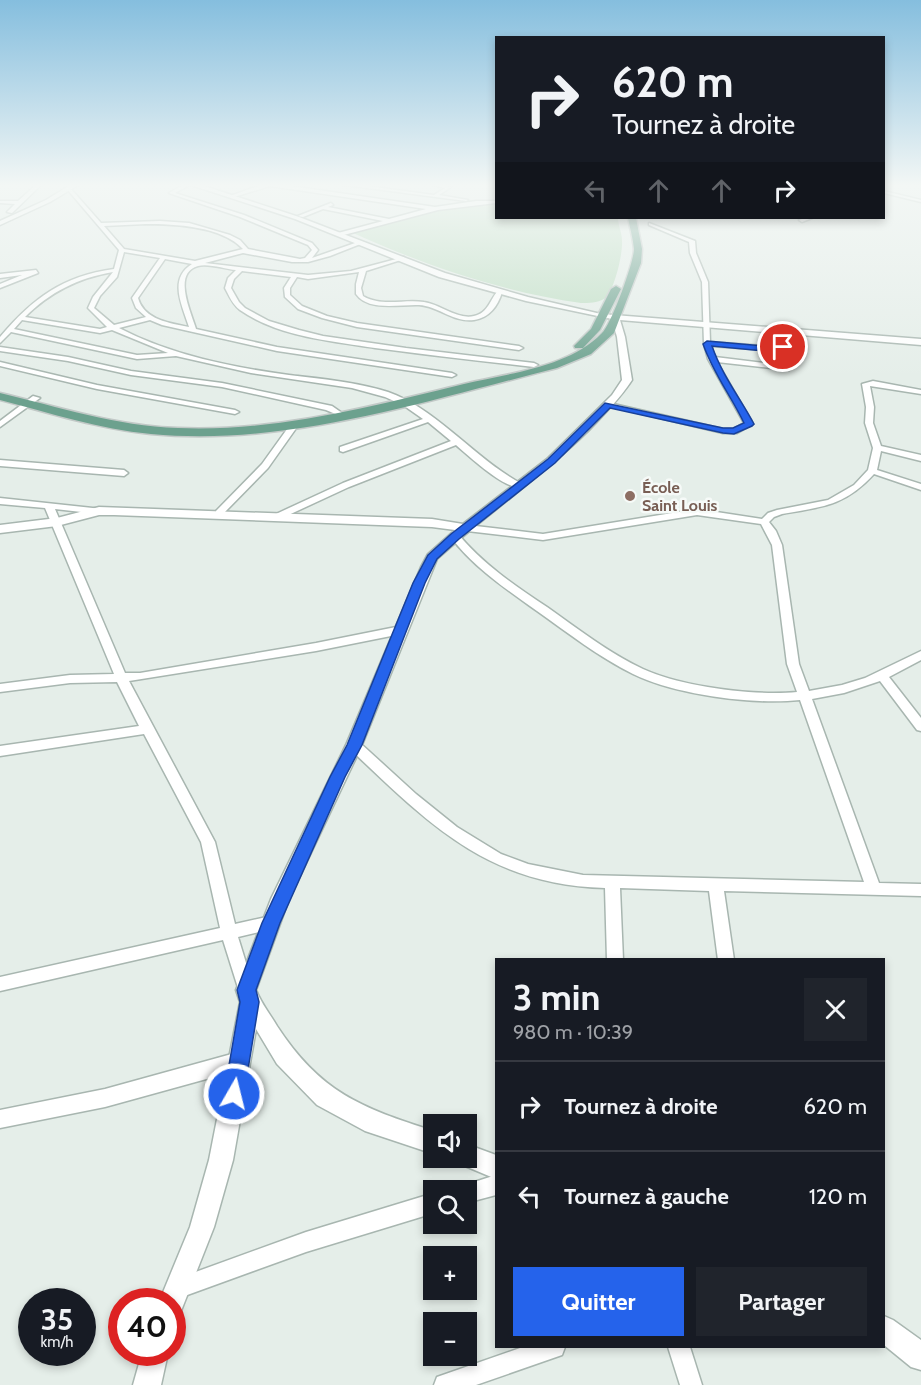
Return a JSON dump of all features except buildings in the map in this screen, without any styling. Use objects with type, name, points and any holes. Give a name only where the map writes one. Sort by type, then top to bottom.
[{"type":"main road","points":[[0,396],[135,422],[176,425],[299,421],[399,401],[534,364],[562,355],[578,346],[595,330],[615,292],[626,258],[625,249]]},
{"type":"main road","points":[[0,388],[75,417],[125,427],[175,431],[226,431],[293,427],[571,360],[587,352],[609,333],[637,263],[638,249]]},
{"type":"street","points":[[308,260],[314,249]]},
{"type":"street","points":[[193,330],[181,284],[186,270],[195,263],[246,250],[287,261],[326,257],[346,249]]},
{"type":"street","points":[[375,249],[499,292],[602,314],[921,340]]},
{"type":"street","points":[[377,249],[400,258],[488,285],[602,314]]},
{"type":"street","points":[[609,405],[723,431],[734,431],[749,424],[712,359],[707,344],[705,282],[693,249]]},
{"type":"street","points":[[400,258],[363,270],[323,277],[295,276],[195,263],[122,250],[115,276],[93,298],[91,308],[98,318],[113,329],[178,354],[228,367],[342,384],[374,391],[399,401],[499,475],[519,486]]},
{"type":"street","points":[[163,258],[135,298],[138,308],[151,318],[277,349],[452,375]]},
{"type":"street","points":[[240,269],[231,278],[228,288],[236,303],[253,315],[284,328],[323,338],[534,364]]},
{"type":"street","points":[[0,341],[20,318],[48,294],[76,278],[117,270]]},
{"type":"street","points":[[363,270],[359,295],[363,299],[384,303],[426,304],[466,318],[477,318],[494,306],[499,292]]},
{"type":"street","points":[[0,276],[36,272],[0,286]]},
{"type":"street","points":[[295,276],[286,289],[287,295],[296,306],[312,314],[370,328],[519,348]]},
{"type":"street","points":[[178,1288],[202,1227],[221,1160],[248,996],[271,923],[354,745],[427,567],[432,557],[461,532],[551,461],[609,405],[624,387],[627,380],[616,315]]},
{"type":"street","points":[[20,318],[91,330],[113,329],[151,318]]},
{"type":"street","points":[[707,323],[921,340]]},
{"type":"street","points":[[9,330],[143,357],[178,354]]},
{"type":"street","points":[[707,344],[780,349],[785,342],[778,330]]},
{"type":"street","points":[[0,348],[68,359],[131,373],[222,384],[330,408],[338,413]]},
{"type":"street","points":[[68,359],[93,348]]},
{"type":"street","points":[[712,359],[789,368]]},
{"type":"street","points":[[0,364],[97,387],[235,412]]},
{"type":"street","points":[[764,522],[771,515],[780,512],[831,502],[857,487],[873,471],[876,448],[869,423],[870,407],[866,384],[869,382],[921,392]]},
{"type":"street","points":[[0,425],[31,401]]},
{"type":"street","points":[[343,449],[427,420]]},
{"type":"street","points":[[219,513],[265,466],[293,427]]},
{"type":"street","points":[[279,516],[346,485],[456,442]]},
{"type":"street","points":[[876,448],[921,458]]},
{"type":"street","points":[[0,463],[124,473]]},
{"type":"street","points":[[873,471],[921,487]]},
{"type":"street","points":[[0,501],[99,511],[219,513],[432,523],[461,532],[543,537],[697,512],[764,522]]},
{"type":"street","points":[[49,507],[95,620],[122,678],[208,842],[229,933],[248,996],[285,1057],[325,1097],[373,1123],[423,1139]]},
{"type":"street","points":[[0,529],[57,522],[99,511]]},
{"type":"street","points":[[764,522],[777,545],[790,653],[874,890]]},
{"type":"street","points":[[461,532],[515,591],[637,671],[669,683],[745,696],[805,698],[883,677],[921,655]]},
{"type":"street","points":[[0,688],[70,679],[122,678],[316,647],[401,630]]},
{"type":"street","points":[[883,677],[921,727]]},
{"type":"street","points":[[0,751],[148,729]]},
{"type":"street","points":[[354,745],[421,806],[482,850],[517,868],[550,877],[612,882],[921,890]]},
{"type":"street","points":[[612,882],[615,958]]},
{"type":"street","points":[[715,883],[726,958]]},
{"type":"street","points":[[0,984],[271,923]]},
{"type":"street","points":[[0,1119],[105,1098],[238,1061]]},
{"type":"street","points":[[477,1159],[495,1167]]},
{"type":"street","points":[[477,1191],[495,1185]]},
{"type":"street","points":[[186,1291],[306,1242],[423,1206]]},
{"type":"street","points":[[885,1330],[921,1357]]},
{"type":"street","points":[[445,1385],[551,1348]]},
{"type":"street","points":[[679,1348],[691,1385]]},
{"type":"street","points":[[147,1385],[152,1366]]},
{"type":"green space","points":[[391,249],[622,249],[617,272],[608,295],[604,299],[590,303],[522,292],[464,276]]},
{"type":"place","name":"École Saint Louis","points":[[630,496]]},
{"type":"route","points":[[234,1094],[249,1002],[246,990],[280,899],[354,745],[419,583],[432,557],[455,536],[551,461],[609,405],[723,431],[744,428],[749,424],[716,368],[707,344],[774,350],[783,347]]}]
